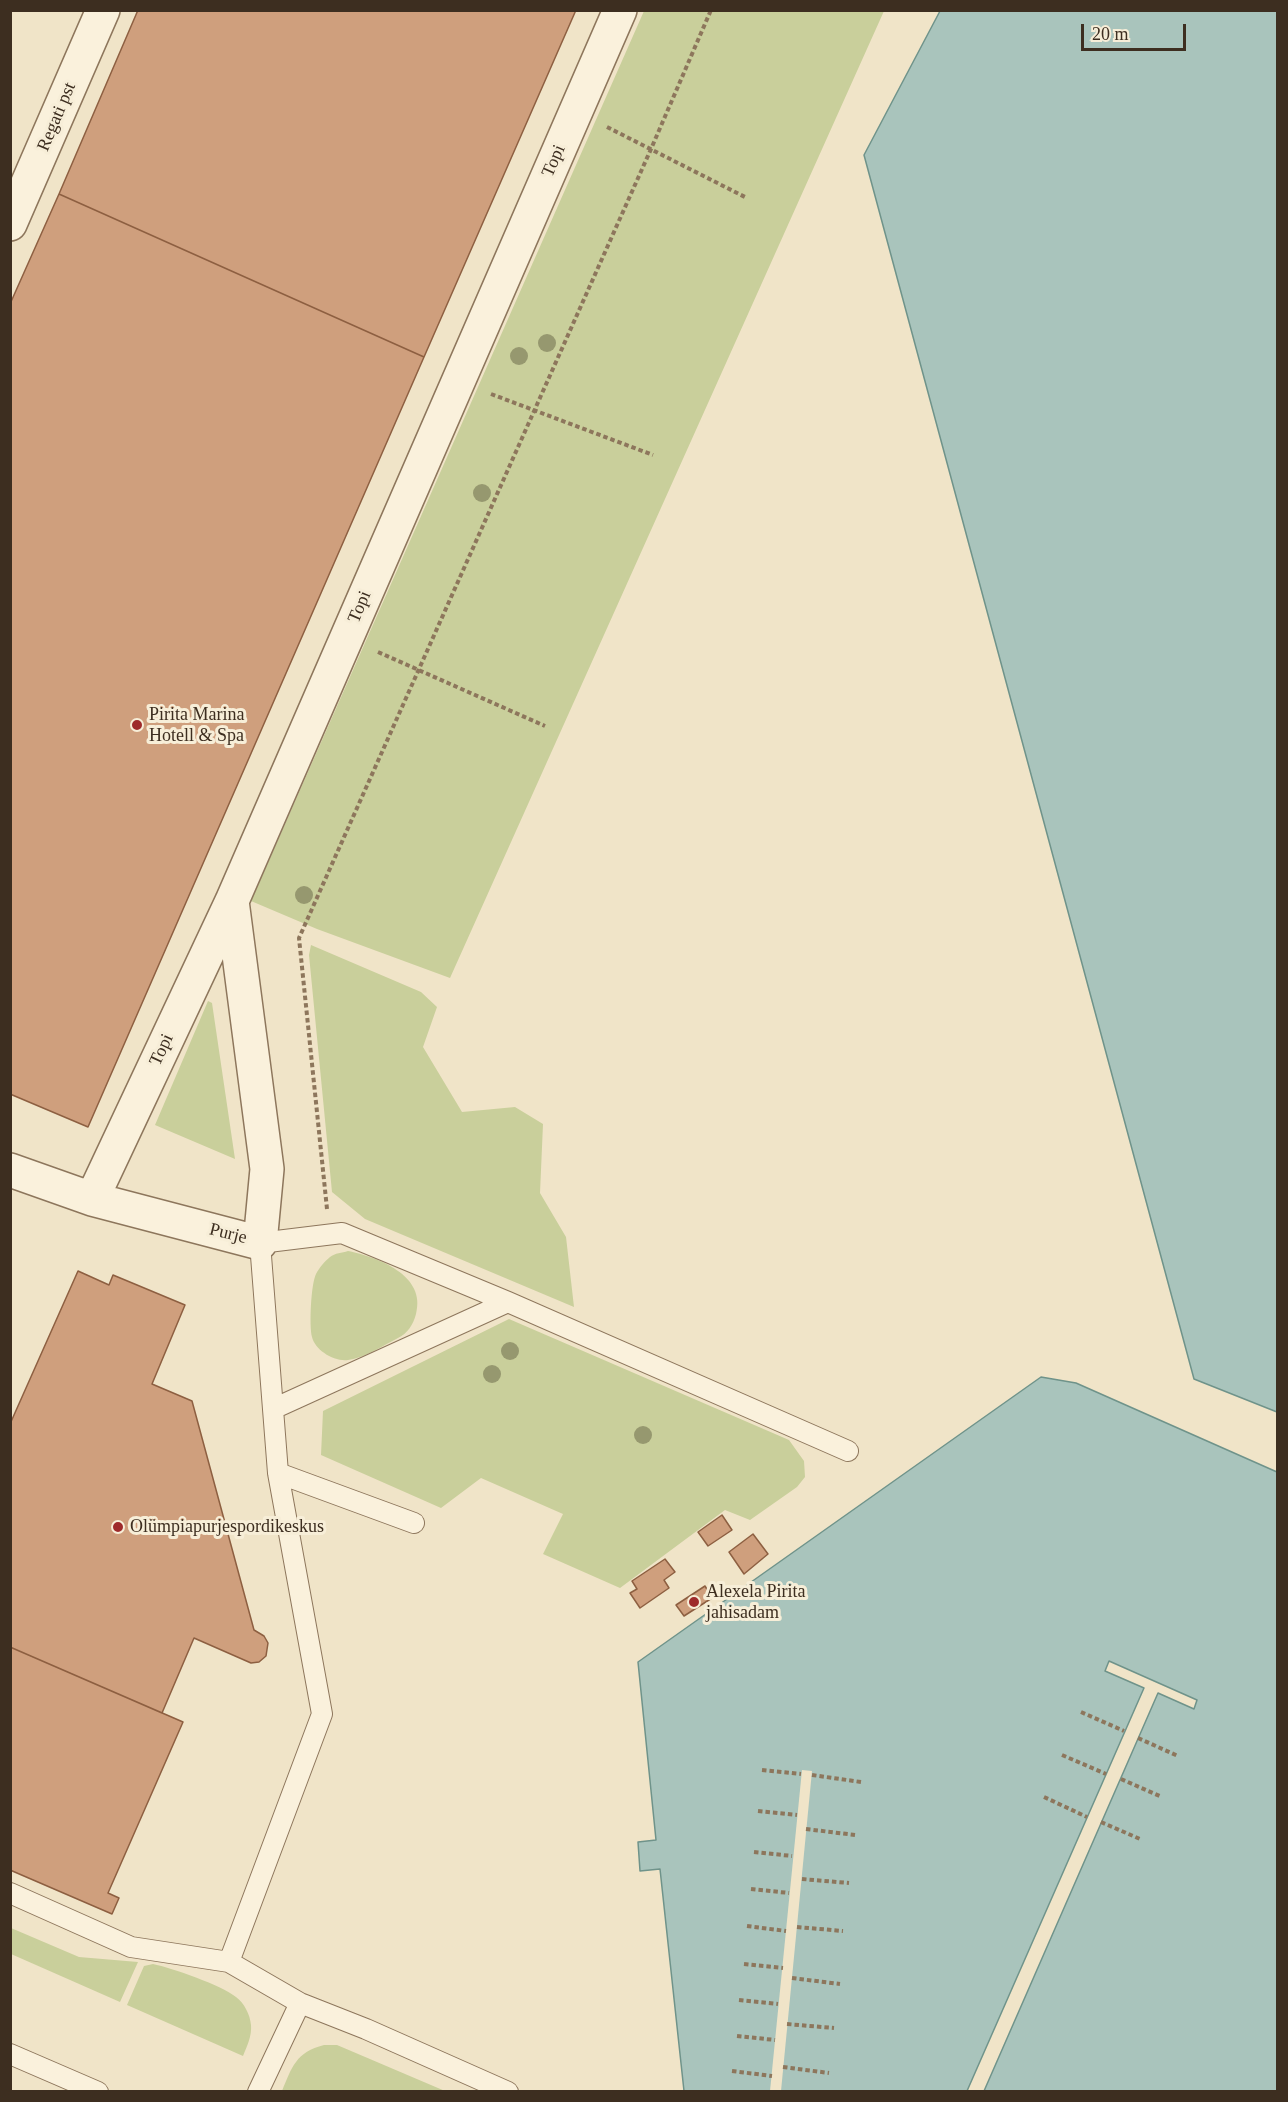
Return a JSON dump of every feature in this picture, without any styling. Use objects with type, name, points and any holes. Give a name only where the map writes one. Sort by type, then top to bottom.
[{"type":"street","name":"Regati pst","points":[[14,205],[103,10]]},
{"type":"street","name":"Topi","points":[[92,1199],[232,901],[620,10]]},
{"type":"street","points":[[232,901],[267,1169],[260,1243]]},
{"type":"street","name":"Purje","points":[[10,1170],[92,1199],[260,1243]]},
{"type":"lane","points":[[260,1243],[342,1233],[508,1302],[848,1451]]},
{"type":"lane","name":"Purje","points":[[229,1962],[322,1714],[278,1473],[260,1243]]},
{"type":"lane","points":[[273,1409],[508,1302]]},
{"type":"lane","points":[[278,1473],[414,1523]]},
{"type":"lane","points":[[10,1893],[131,1947],[229,1962],[300,2002],[508,2091]]},
{"type":"lane","points":[[258,2091],[300,2002]]},
{"type":"lane","points":[[10,2054],[98,2091]]},
{"type":"path","points":[[330,1234],[299,938],[711,10]]},
{"type":"path","points":[[576,111],[745,197]]},
{"type":"path","points":[[458,381],[653,455]]},
{"type":"path","points":[[346,638],[545,726]]},
{"type":"path","points":[[1081,1712],[1124,1731]]},
{"type":"path","points":[[1138,1738],[1178,1756]]},
{"type":"path","points":[[1062,1755],[1106,1774]]},
{"type":"path","points":[[762,1770],[801,1774]]},
{"type":"path","points":[[812,1776],[861,1782]]},
{"type":"path","points":[[1121,1779],[1161,1797]]},
{"type":"path","points":[[1044,1797],[1087,1817]]},
{"type":"path","points":[[758,1811],[797,1815]]},
{"type":"path","points":[[1101,1822],[1140,1839]]},
{"type":"path","points":[[806,1829],[855,1835]]},
{"type":"path","points":[[754,1852],[792,1856]]},
{"type":"path","points":[[801,1879],[849,1883]]},
{"type":"path","points":[[751,1889],[789,1893]]},
{"type":"path","points":[[747,1926],[786,1931]]},
{"type":"path","points":[[797,1927],[843,1931]]},
{"type":"path","points":[[744,1964],[783,1968]]},
{"type":"path","points":[[792,1978],[840,1983]]},
{"type":"path","points":[[739,2000],[778,2004]]},
{"type":"path","points":[[787,2024],[834,2028]]},
{"type":"path","points":[[737,2036],[775,2040]]},
{"type":"path","points":[[783,2067],[829,2073]]},
{"type":"path","points":[[732,2071],[772,2076]]},
{"type":"green space","points":[[644,11],[884,11],[450,978],[317,929],[251,901]]},
{"type":"green space","points":[[311,945],[421,992],[437,1007],[423,1047],[462,1112],[515,1107],[543,1124],[540,1193],[566,1237],[574,1307],[365,1219],[332,1192],[309,955]]},
{"type":"green space","points":[[208,1001],[212,1003],[235,1159],[155,1125]]},
{"type":"green space","points":[[348,1251],[385,1263],[397,1270],[414,1289],[417,1300],[415,1318],[405,1334],[367,1354],[343,1360],[321,1351],[314,1342],[311,1332],[311,1305],[314,1279],[319,1269],[332,1256]]},
{"type":"green space","points":[[509,1319],[789,1440],[804,1461],[805,1477],[797,1487],[750,1520],[725,1510],[620,1588],[543,1554],[563,1514],[481,1478],[441,1508],[321,1455],[323,1411]]},
{"type":"green space","points":[[11,1928],[79,1957],[138,1962],[120,2002],[11,1954]]},
{"type":"green space","points":[[153,1964],[208,1982],[239,1999],[248,2013],[251,2025],[250,2037],[243,2056],[127,2005],[144,1966]]},
{"type":"green space","points":[[324,2045],[337,2045],[445,2091],[282,2091],[292,2068],[301,2056]]},
{"type":"water","points":[[940,11],[1277,11],[1277,1412],[1194,1379],[864,155]]},
{"type":"water","points":[[1041,1377],[1076,1383],[1277,1472],[1277,2091],[984,2091],[1158,1693],[1194,1709],[1197,1700],[1109,1661],[1105,1671],[1144,1688],[967,2091],[684,2091],[660,1869],[640,1871],[638,1842],[656,1840],[638,1662]]},
{"type":"pier","points":[[802,1770],[812,1771],[781,2091],[770,2091]]},
{"type":"building","points":[[138,10],[576,10],[424,357],[59,194]]},
{"type":"building","name":"Pirita Marina Hotell & Spa","points":[[59,194],[424,357],[88,1127],[10,1094],[10,304]]},
{"type":"building","name":"Olümpiapurjespordikeskus","points":[[78,1271],[109,1285],[113,1275],[185,1305],[152,1384],[192,1401],[254,1630],[264,1636],[268,1643],[266,1656],[259,1662],[251,1663],[194,1638],[162,1713],[10,1647],[10,1424]]},
{"type":"building","points":[[722,1515],[732,1530],[708,1546],[698,1532]]},
{"type":"building","points":[[753,1534],[768,1554],[744,1574],[729,1552]]},
{"type":"building","points":[[665,1559],[675,1572],[664,1580],[669,1588],[640,1608],[630,1593],[637,1589],[632,1581]]},
{"type":"building","name":"Alexela Pirita jahisadam","points":[[705,1586],[712,1598],[684,1616],[676,1605]]},
{"type":"building","points":[[10,1647],[183,1722],[108,1893],[119,1898],[112,1914],[10,1870]]},
{"type":"place","name":"Pirita Marina Hotell & Spa","points":[[137,725]]},
{"type":"place","name":"Olümpiapurjespordikeskus","points":[[118,1527]]},
{"type":"place","name":"Alexela Pirita jahisadam","points":[[694,1602]]}]
